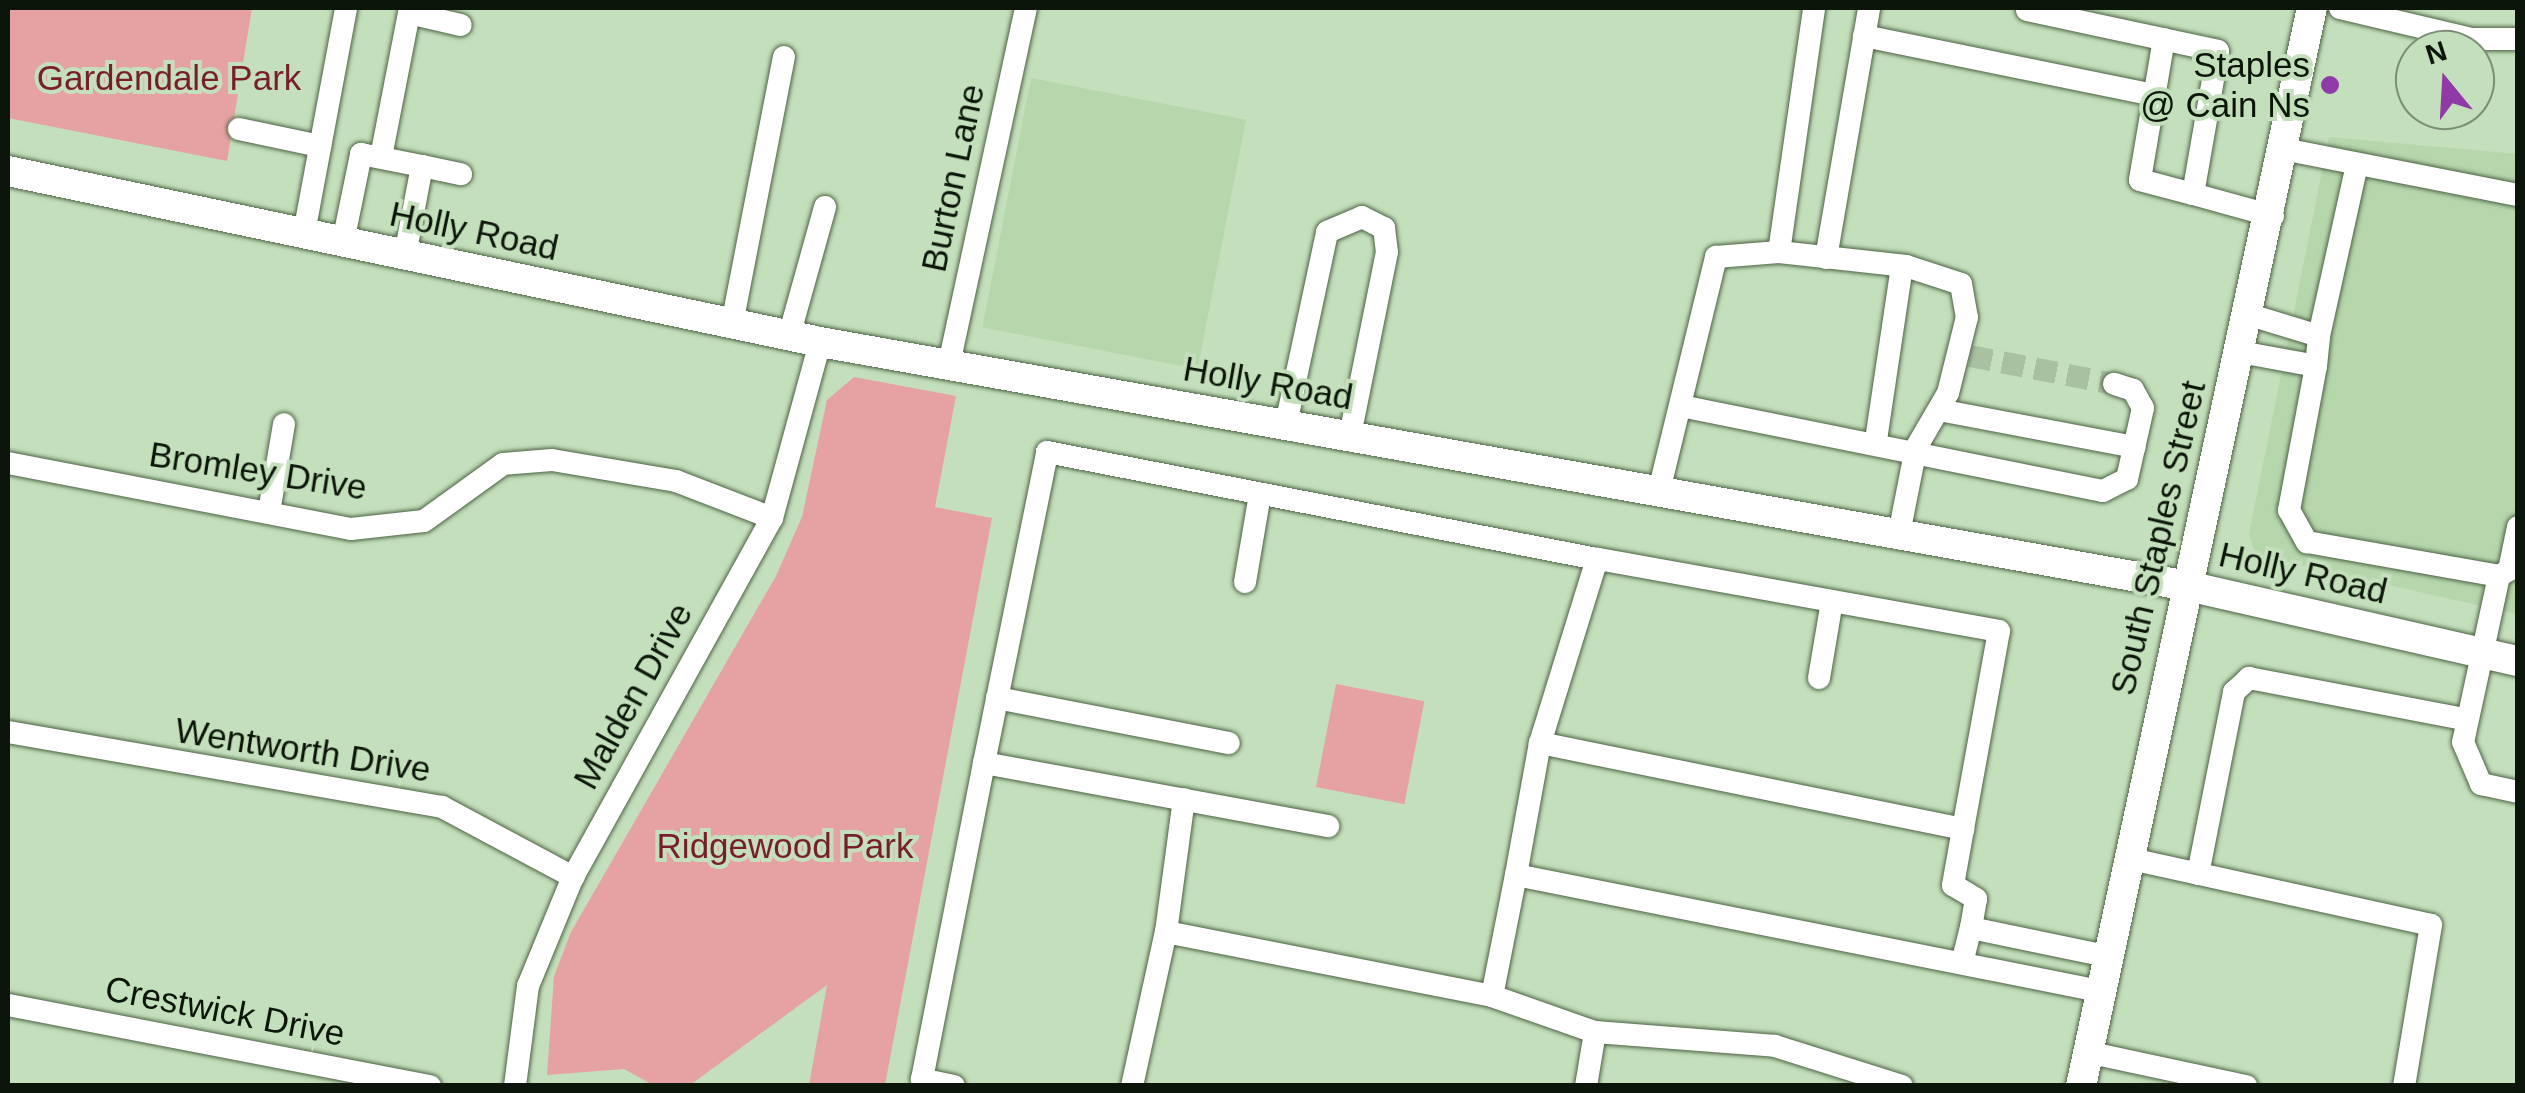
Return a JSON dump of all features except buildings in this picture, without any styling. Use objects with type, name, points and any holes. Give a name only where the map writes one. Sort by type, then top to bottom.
[{"type":"main road","name":"South Staples Street","points":[[2081,1086],[2183,585],[2288,150],[2312,8]]},
{"type":"main road","name":"Holly Road","points":[[8,171],[820,342],[2183,585],[2518,661]]},
{"type":"street","points":[[304,234],[346,8]]},
{"type":"street","name":"Burton Lane","points":[[949,364],[1026,8]]},
{"type":"street","points":[[1779,252],[1814,8]]},
{"type":"street","points":[[1826,258],[1870,8]]},
{"type":"street","points":[[2022,8],[2218,51],[2193,194]]},
{"type":"street","points":[[2340,8],[2472,39],[2518,39]]},
{"type":"street","points":[[381,158],[410,10],[461,24]]},
{"type":"street","points":[[1864,36],[2154,96]]},
{"type":"street","points":[[2164,39],[2140,180],[2273,216]]},
{"type":"street","points":[[732,324],[784,56]]},
{"type":"street","points":[[239,128],[320,146]]},
{"type":"street","points":[[2288,150],[2518,195]]},
{"type":"street","points":[[343,242],[361,154],[461,174]]},
{"type":"street","points":[[2357,164],[2319,336],[2293,529],[2307,542],[2500,576],[2509,570],[2518,527]]},
{"type":"street","points":[[404,255],[422,166]]},
{"type":"street","points":[[790,336],[824,207]]},
{"type":"street","points":[[1286,424],[1327,232],[1362,217],[1384,228],[1387,252],[1350,436]]},
{"type":"street","points":[[1659,491],[1716,257],[1779,252],[1902,266],[1961,284],[1967,317],[1964,355],[1939,410],[1916,448],[1900,534]]},
{"type":"street","points":[[1876,440],[1902,266]]},
{"type":"street","points":[[2250,314],[2319,336]]},
{"type":"street","name":"Malden Drive","points":[[515,1086],[528,986],[573,878],[772,518],[820,342]]},
{"type":"street","points":[[2240,352],[2316,366]]},
{"type":"street","points":[[1680,406],[1916,448],[2103,491],[2127,479],[2141,397],[2114,384]]},
{"type":"street","points":[[1939,410],[2135,448]]},
{"type":"street","points":[[269,512],[284,424]]},
{"type":"street","points":[[954,1086],[922,1080],[1047,452],[1597,560],[2000,631],[1954,885],[1976,899],[1962,964]]},
{"type":"street","name":"Bromley Drive","points":[[8,463],[351,530],[424,521],[503,464],[552,460],[676,481],[772,518]]},
{"type":"street","points":[[1245,582],[1260,494]]},
{"type":"street","points":[[1492,996],[1540,743],[1597,560]]},
{"type":"street","points":[[2500,576],[2486,653],[2464,719],[2471,771],[2481,784],[2518,792]]},
{"type":"street","points":[[1819,678],[1832,601]]},
{"type":"street","points":[[2198,874],[2234,692],[2249,678],[2464,719]]},
{"type":"street","points":[[998,698],[1229,743]]},
{"type":"street","name":"Wentworth Drive","points":[[8,732],[442,807],[573,878]]},
{"type":"street","points":[[1540,743],[1963,829]]},
{"type":"street","points":[[984,762],[1328,826]]},
{"type":"street","points":[[1132,1086],[1166,932],[1184,799]]},
{"type":"street","points":[[2126,858],[2431,925],[2404,1086]]},
{"type":"street","points":[[1516,875],[2099,991]]},
{"type":"street","points":[[1970,928],[2106,956]]},
{"type":"street","points":[[1166,932],[1492,996],[1595,1032],[1775,1046],[1902,1086]]},
{"type":"street","name":"Crestwick Drive","points":[[8,1006],[430,1086]]},
{"type":"street","points":[[1586,1086],[1595,1032]]},
{"type":"street","points":[[2087,1052],[2246,1086]]},
{"type":"shaded area","points":[[1031,78],[1246,120],[1198,369],[983,327]]},
{"type":"shaded area","points":[[2329,137],[2517,154],[2517,614],[2256,555],[2249,534]]},
{"type":"green space","name":"Gardendale Park","points":[[8,8],[252,8],[227,161],[8,118]]},
{"type":"green space","name":"Ridgewood Park","points":[[854,377],[956,396],[935,507],[992,518],[885,1085],[809,1085],[827,985],[690,1085],[653,1085],[624,1069],[547,1075],[554,976],[571,932],[776,576],[802,517],[827,400]]},
{"type":"green space","points":[[1336,684],[1424,701],[1404,804],[1316,787]]},
{"type":"tunnel","points":[[1970,356],[2114,384]]},
{"type":"place","name":"Staples @ Cain Ns","points":[[2330,85]]}]
